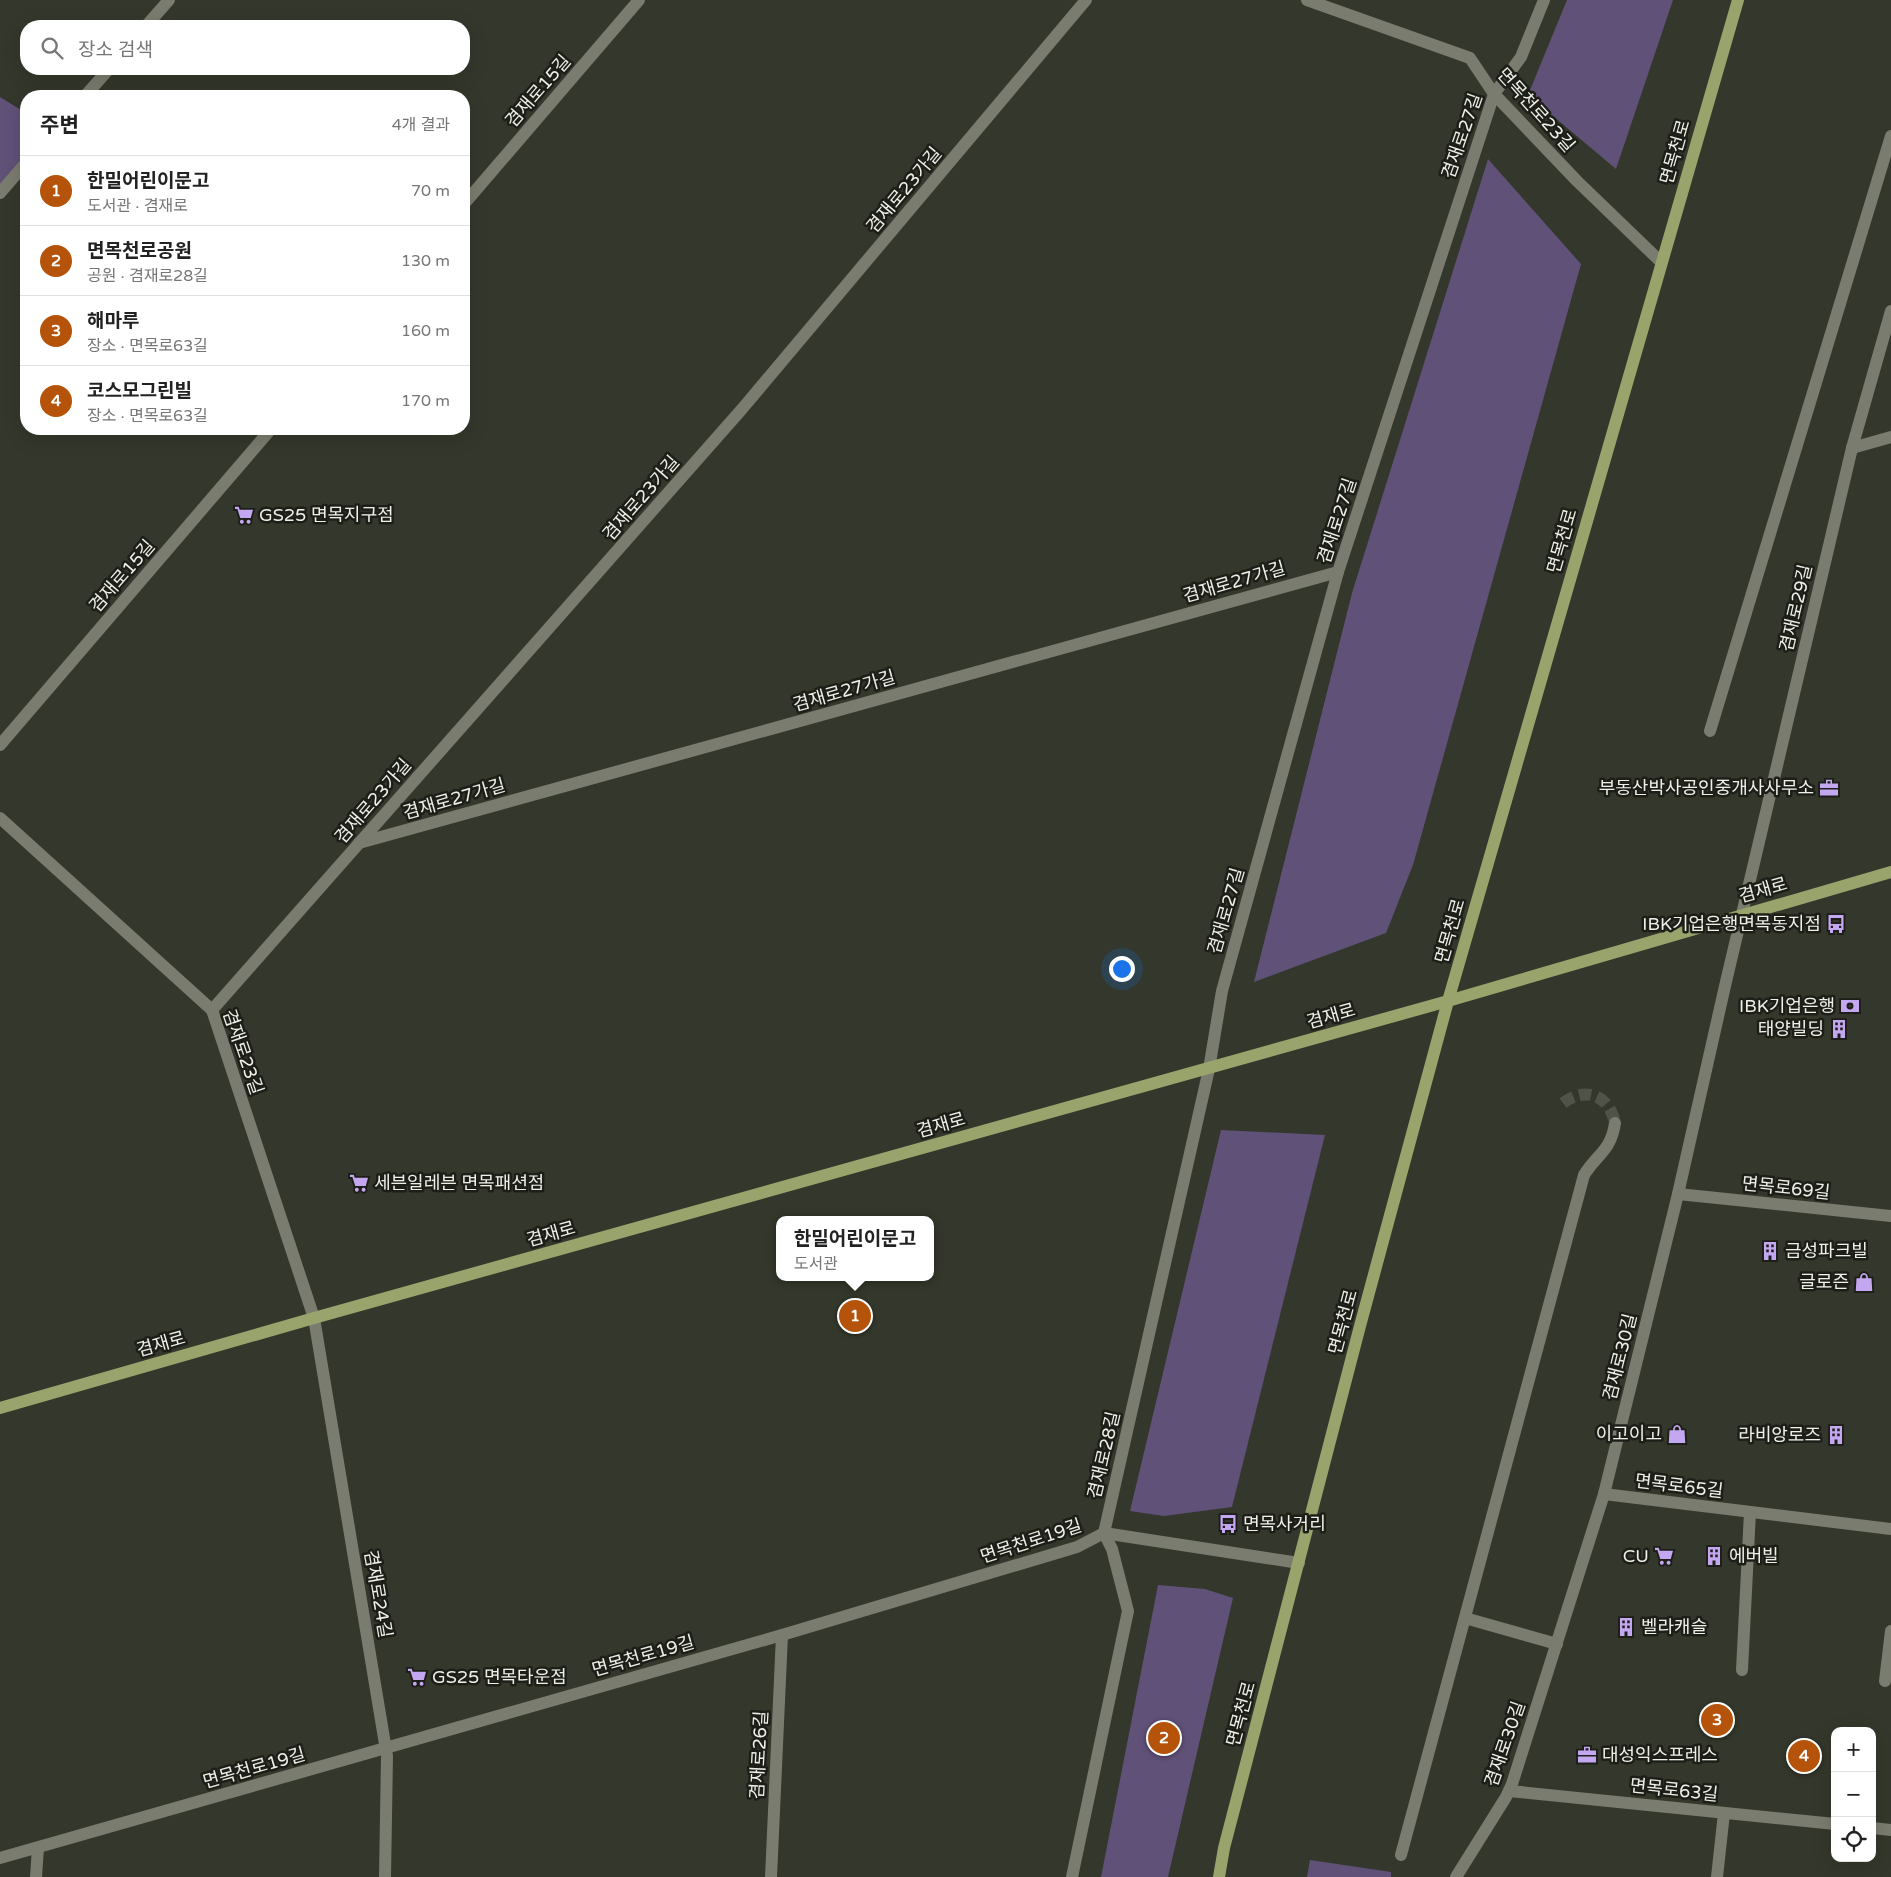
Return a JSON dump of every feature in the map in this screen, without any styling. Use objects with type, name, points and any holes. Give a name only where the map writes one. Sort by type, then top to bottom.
[{"type":"main road","name":"면목천로","points":[[1218,1877],[1360,1326],[1448,1002],[1738,0]]},
{"type":"main road","name":"겸재로","points":[[0,1408],[314,1318],[1448,1002],[1742,914],[1891,872]]},
{"type":"street","points":[[151,20],[169,0]]},
{"type":"street","name":"겸재로15길","points":[[470,197],[639,0]]},
{"type":"street","name":"겸재로23가길","points":[[212,1010],[742,409],[1086,0]]},
{"type":"street","name":"면목천로23길","points":[[1307,0],[1470,58],[1494,94],[1577,181],[1661,262]]},
{"type":"street","name":"겸재로27길","points":[[1209,1068],[1222,991],[1338,572],[1494,94],[1521,57],[1544,0]]},
{"type":"street","points":[[90,90],[103,75]]},
{"type":"street","points":[[1710,731],[1891,136]]},
{"type":"street","points":[[0,193],[20,170]]},
{"type":"street","name":"겸재로29길","points":[[1742,914],[1852,448],[1891,311]]},
{"type":"street","name":"겸재로15길","points":[[0,745],[266,435]]},
{"type":"street","points":[[1852,448],[1891,437]]},
{"type":"street","name":"겸재로27가길","points":[[359,843],[1338,572]]},
{"type":"street","name":"겸재로23길","points":[[0,818],[212,1010],[314,1318]]},
{"type":"street","name":"겸재로30길","points":[[1456,1877],[1510,1791],[1604,1494],[1678,1194],[1742,914]]},
{"type":"street","name":"겸재로28길","points":[[1104,1533],[1209,1068]]},
{"type":"street","points":[[1401,1855],[1584,1176],[1607,1148],[1614,1133],[1615,1123]]},
{"type":"street","name":"면목로69길","points":[[1678,1194],[1891,1216]]},
{"type":"street","name":"겸재로24길","points":[[314,1318],[386,1748],[385,1877]]},
{"type":"street","name":"면목로65길","points":[[1604,1494],[1891,1529]]},
{"type":"street","points":[[1742,1670],[1750,1512]]},
{"type":"street","points":[[1072,1877],[1128,1611],[1112,1549],[1104,1533]]},
{"type":"street","name":"면목천로19길","points":[[0,1858],[782,1635],[1077,1547],[1104,1533],[1299,1563]]},
{"type":"street","points":[[1465,1618],[1557,1644]]},
{"type":"street","points":[[1885,1682],[1891,1631]]},
{"type":"street","name":"겸재로26길","points":[[771,1877],[782,1635]]},
{"type":"street","name":"면목로63길","points":[[1510,1791],[1831,1824]]},
{"type":"street","points":[[1717,1877],[1724,1813]]},
{"type":"street","points":[[1876,1828],[1891,1830]]},
{"type":"street","points":[[36,1877],[38,1848]]},
{"type":"shaded area","points":[[1567,0],[1673,0],[1616,169],[1528,95]]},
{"type":"shaded area","points":[[0,97],[20,109],[20,170],[0,193]]},
{"type":"shaded area","points":[[1488,159],[1581,264],[1413,865],[1386,933],[1254,982],[1352,593]]},
{"type":"shaded area","points":[[1221,1130],[1325,1135],[1232,1507],[1164,1516],[1130,1511]]},
{"type":"shaded area","points":[[1158,1585],[1205,1589],[1233,1598],[1168,1877],[1101,1877]]},
{"type":"shaded area","points":[[1310,1860],[1391,1872],[1391,1877],[1307,1877]]},
{"type":"tunnel","points":[[1563,1103],[1580,1095],[1588,1094],[1595,1096],[1608,1106],[1615,1123]]},
{"type":"place","name":"GS25 면목지구점","points":[[244,515]]},
{"type":"place","name":"부동산박사공인중개사사무소","points":[[1829,788]]},
{"type":"place","name":"IBK기업은행면목동지점","points":[[1836,924]]},
{"type":"place","name":"IBK기업은행","points":[[1850,1006]]},
{"type":"place","name":"태양빌딩","points":[[1839,1029]]},
{"type":"place","name":"세븐일레븐 면목패션점","points":[[359,1183]]},
{"type":"place","name":"금성파크빌","points":[[1770,1251]]},
{"type":"place","name":"글로즌","points":[[1864,1282]]},
{"type":"place","name":"한밀어린이문고","points":[[855,1316]]},
{"type":"place","name":"이고이고","points":[[1677,1434]]},
{"type":"place","name":"라비앙로즈","points":[[1836,1435]]},
{"type":"place","name":"면목사거리","points":[[1228,1524]]},
{"type":"place","name":"CU","points":[[1664,1556]]},
{"type":"place","name":"에버빌","points":[[1714,1556]]},
{"type":"place","name":"벨라캐슬","points":[[1626,1627]]},
{"type":"place","name":"GS25 면목타운점","points":[[417,1677]]},
{"type":"place","name":"해마루","points":[[1717,1720]]},
{"type":"place","name":"면목천로공원","points":[[1164,1738]]},
{"type":"place","name":"대성익스프레스","points":[[1587,1755]]},
{"type":"place","name":"코스모그린빌","points":[[1804,1756]]}]
